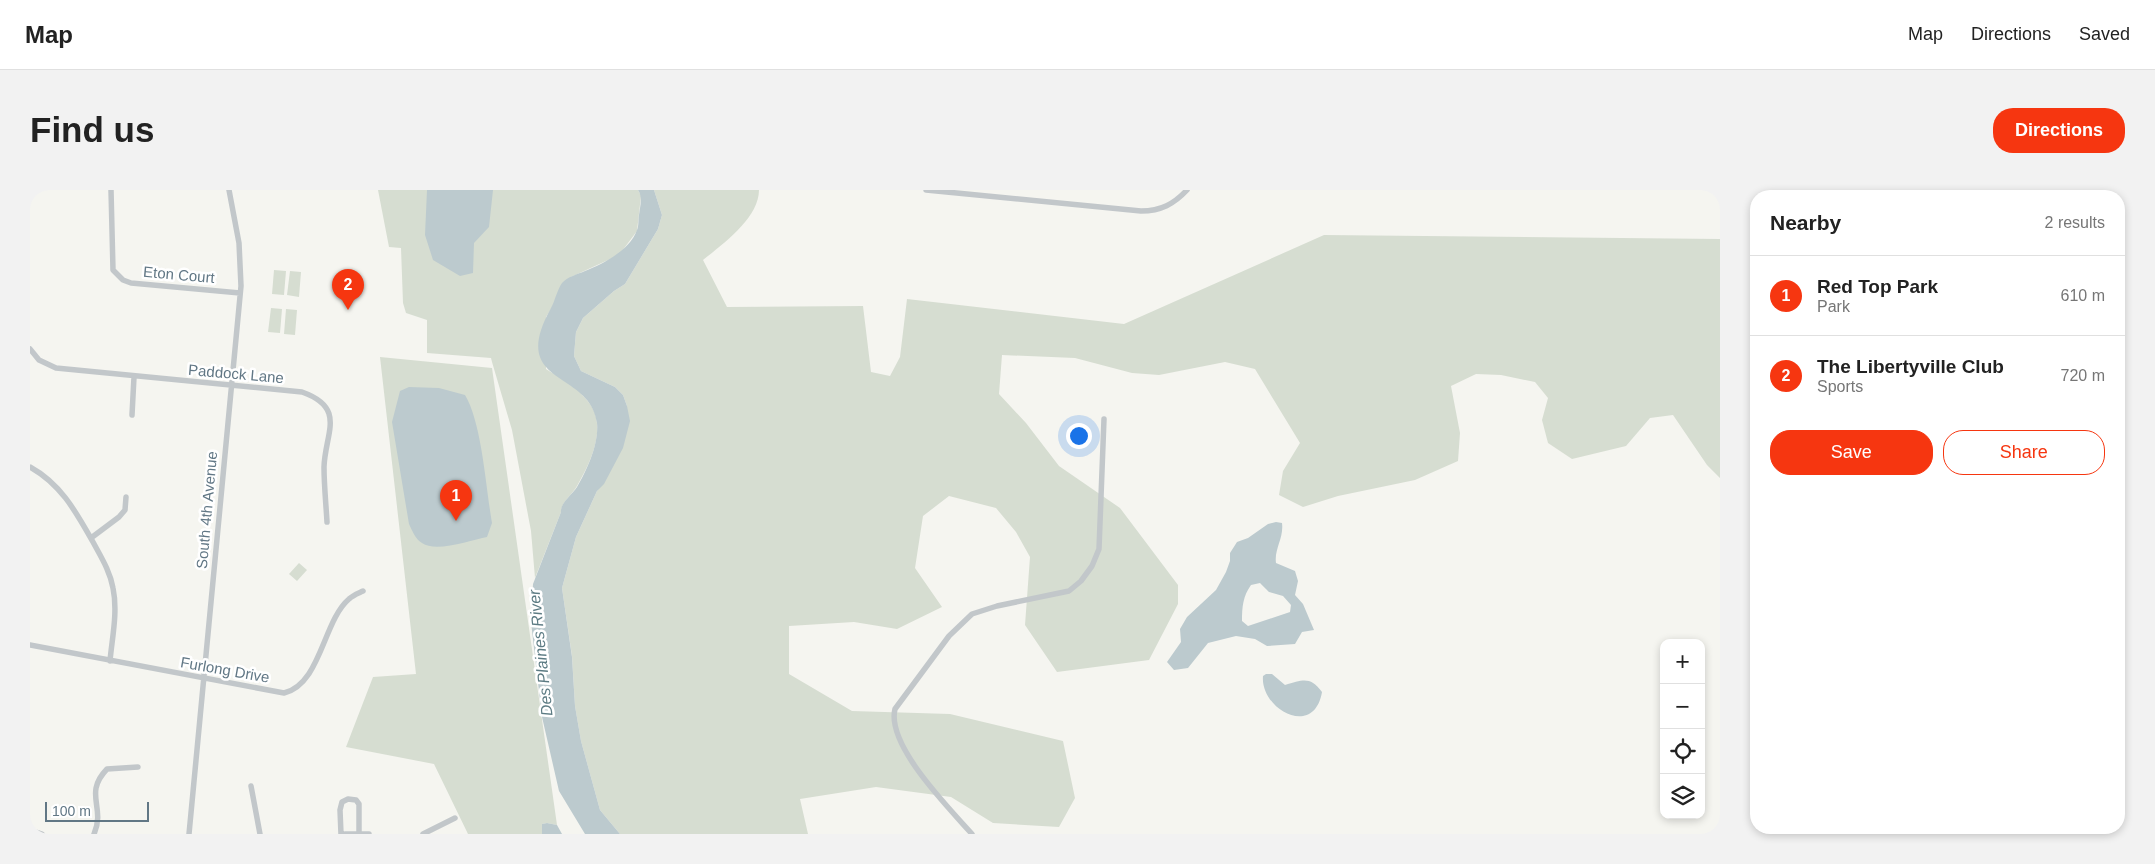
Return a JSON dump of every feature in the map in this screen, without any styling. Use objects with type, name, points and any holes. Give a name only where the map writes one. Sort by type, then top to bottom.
[{"type":"street","name":"Eton Court","points":[[111,190],[112,270],[118,276],[131,283],[240,293]]},
{"type":"street","name":"South 4th Avenue","points":[[189,834],[240,293],[241,262],[228,190]]},
{"type":"street","points":[[926,190],[1141,212],[1167,207],[1178,200],[1187,190]]},
{"type":"street","name":"Paddock Lane","points":[[30,349],[39,360],[56,368],[302,392],[320,401],[328,409],[331,427],[324,465],[327,522]]},
{"type":"street","points":[[132,414],[134,377]]},
{"type":"street","points":[[972,834],[928,784],[905,750],[893,724],[895,709],[949,636],[972,614],[997,606],[1069,591],[1081,581],[1092,566],[1100,549],[1104,419]]},
{"type":"street","points":[[30,467],[44,474],[72,504],[108,569],[115,608],[110,662]]},
{"type":"street","points":[[91,538],[119,518],[125,510],[126,497]]},
{"type":"street","name":"Furlong Drive","points":[[30,646],[284,693],[293,691],[306,678],[339,613],[349,599],[363,590]]},
{"type":"street","points":[[94,834],[97,828],[98,811],[94,790],[101,776],[107,769],[138,767]]},
{"type":"street","points":[[251,786],[260,834]]},
{"type":"street","points":[[341,834],[340,810],[342,802],[353,798],[359,804],[360,834]]},
{"type":"street","points":[[423,834],[455,818]]},
{"type":"street","points":[[30,830],[42,834]]},
{"type":"street","points":[[345,834],[369,834]]},
{"type":"shaded area","points":[[378,190],[638,190],[641,196],[637,231],[619,255],[571,277],[546,317],[546,369],[573,385],[585,398],[593,409],[597,428],[594,449],[590,459],[577,486],[561,508],[535,578],[531,531],[512,430],[491,358],[427,353],[427,320],[406,313],[403,303],[401,248],[389,247]]},
{"type":"shaded area","points":[[654,190],[759,190],[753,210],[747,220],[730,238],[703,260],[727,307],[863,306],[871,372],[890,376],[900,357],[907,299],[1124,324],[1324,235],[1720,239],[1720,478],[1707,465],[1673,415],[1650,418],[1626,446],[1572,459],[1548,443],[1542,420],[1548,398],[1535,382],[1501,375],[1476,374],[1451,386],[1460,433],[1458,461],[1415,480],[1338,496],[1303,507],[1279,495],[1283,471],[1300,443],[1255,369],[1225,362],[1159,375],[1132,373],[1075,358],[1002,355],[999,394],[1026,423],[1059,466],[1120,508],[1178,585],[1178,604],[1149,660],[1057,672],[1025,625],[1030,557],[1016,532],[996,508],[949,496],[923,516],[915,568],[942,607],[897,629],[854,622],[789,626],[789,674],[852,711],[950,714],[1063,741],[1075,798],[1059,827],[993,823],[951,797],[876,787],[800,799],[808,834],[620,834],[600,810],[581,741],[575,706],[572,656],[562,588],[576,537],[597,491],[608,475],[627,406],[623,395],[615,387],[581,371],[574,356],[576,332],[583,318],[625,284],[658,229],[662,215]]},
{"type":"shaded area","points":[[274,270],[286,271],[284,295],[272,294]]},
{"type":"shaded area","points":[[290,271],[301,272],[299,297],[287,295]]},
{"type":"shaded area","points":[[271,308],[282,309],[280,333],[268,332]]},
{"type":"shaded area","points":[[286,309],[297,310],[295,335],[284,334]]},
{"type":"shaded area","points":[[380,357],[492,368],[557,825],[542,824],[542,834],[468,834],[434,764],[346,747],[373,677],[416,674]]},
{"type":"shaded area","points":[[299,563],[307,570],[297,581],[289,574]]},
{"type":"water","points":[[427,190],[493,190],[489,227],[474,243],[473,273],[460,276],[433,260],[425,235]]},
{"type":"water","name":"Des Plaines River","points":[[638,190],[654,190],[662,215],[658,229],[625,284],[583,318],[576,332],[574,356],[581,371],[615,387],[623,395],[630,421],[623,448],[604,484],[597,491],[576,537],[562,588],[572,657],[575,706],[581,741],[600,810],[620,834],[585,834],[559,791],[542,717],[531,622],[533,584],[562,505],[577,487],[588,465],[596,439],[597,423],[591,406],[581,393],[544,365],[539,352],[540,333],[562,283],[570,277],[615,255],[633,237],[638,227],[641,202]]},
{"type":"water","points":[[409,387],[439,388],[465,395],[476,422],[483,457],[492,523],[487,537],[454,545],[436,547],[422,543],[413,532],[409,524],[392,422],[400,391]]},
{"type":"water","points":[[1282,523],[1282,534],[1276,553],[1276,563],[1295,571],[1298,581],[1295,595],[1303,604],[1314,630],[1302,632],[1295,644],[1267,646],[1255,639],[1236,636],[1208,643],[1188,668],[1174,670],[1167,662],[1181,642],[1180,629],[1187,617],[1216,590],[1226,572],[1230,561],[1230,553],[1237,542],[1248,538],[1268,524]],"holes":[[[1260,583],[1269,592],[1283,596],[1291,605],[1290,612],[1248,626],[1242,621],[1242,611],[1248,589],[1251,585]]]},
{"type":"water","points":[[1272,674],[1285,685],[1301,681],[1314,683],[1322,692],[1317,706],[1309,714],[1299,716],[1288,714],[1278,708],[1264,688],[1263,676]]},
{"type":"water","points":[[542,824],[557,825],[562,834],[542,834]]},
{"type":"place","name":"The Libertyville Club","points":[[348,310]]},
{"type":"place","name":"Red Top Park","points":[[456,521]]}]
